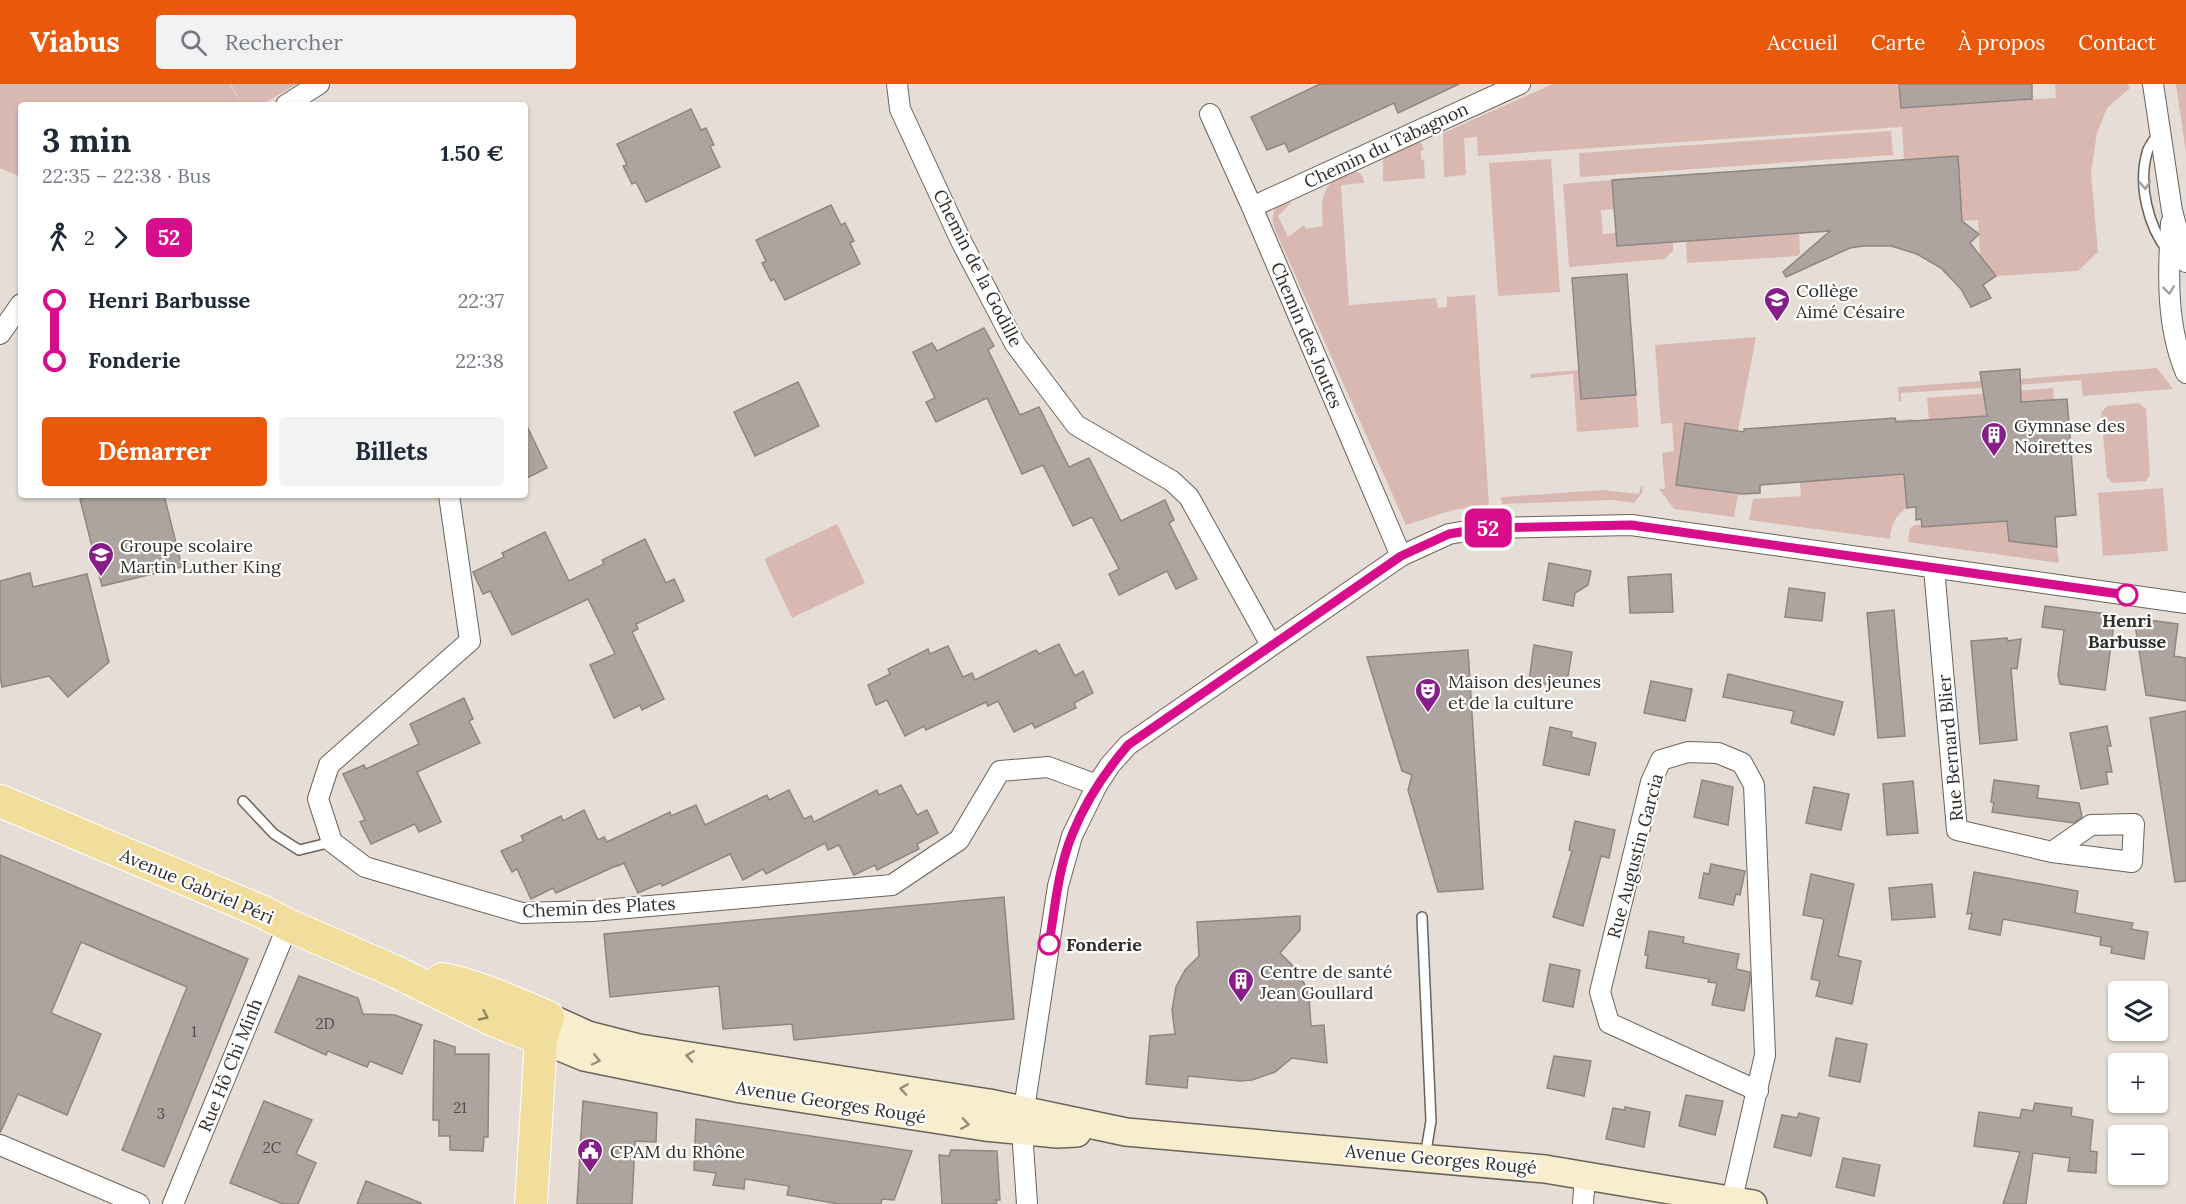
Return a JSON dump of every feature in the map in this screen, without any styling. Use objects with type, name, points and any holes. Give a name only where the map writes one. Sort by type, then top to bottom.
[{"type":"main road","name":"Avenue Gabriel Péri","points":[[0,801],[261,911],[288,926],[394,971],[457,982],[544,1028]]},
{"type":"main road","points":[[531,1204],[544,1028]]},
{"type":"street","points":[[291,102],[319,84]]},
{"type":"street","name":"Chemin de la Godille","points":[[897,84],[900,109],[958,234],[1015,344],[1076,425],[1172,482],[1190,497],[1271,645]]},
{"type":"street","name":"Chemin du Tabagnon","points":[[1252,207],[1520,84]]},
{"type":"street","points":[[2153,84],[2178,258],[2168,280],[2176,345],[2186,373]]},
{"type":"street","name":"Chemin des Joutes","points":[[1210,114],[1401,556]]},
{"type":"street","points":[[0,334],[18,308]]},
{"type":"street","points":[[332,842],[318,799],[329,765],[470,641],[449,498]]},
{"type":"street","points":[[1027,1204],[1023,1120],[1058,886],[1072,836],[1097,785],[1110,765],[1128,745],[1401,556],[1449,534],[1484,528],[1631,525],[2186,603]]},
{"type":"street","name":"Rue Bernard Blier","points":[[1934,568],[1957,830],[2052,852]]},
{"type":"street","name":"Rue Augustin Garcia","points":[[1742,1202],[1765,1055],[1755,785],[1742,763],[1718,753],[1688,752],[1661,760],[1651,782],[1600,992],[1609,1023],[1758,1090]]},
{"type":"street","name":"Chemin des Plates","points":[[332,842],[365,867],[522,913],[592,911],[892,885],[959,840],[1000,771],[1048,767],[1097,785]]},
{"type":"street","name":"Rue Hô Chi Minh","points":[[173,1204],[288,926]]},
{"type":"street","name":"Avenue Georges Rougé","points":[[544,1028],[584,1057],[741,1089],[985,1127],[1023,1120],[1126,1132],[1545,1168],[1742,1202]]},
{"type":"street","points":[[0,1145],[139,1204]]},
{"type":"street","points":[[1583,1204],[1585,1175]]},
{"type":"lane","points":[[2160,131],[2147,152],[2144,178],[2147,209],[2160,243],[2178,258]]},
{"type":"lane","points":[[243,801],[274,834],[299,850],[332,842]]},
{"type":"lane","points":[[1422,917],[1431,1121],[1425,1158]]},
{"type":"shaded area","points":[[0,84],[230,84],[240,102],[18,102],[18,176],[0,168]]},
{"type":"shaded area","points":[[231,84],[297,84],[266,102],[240,102]]},
{"type":"shaded area","points":[[1553,84],[1899,84],[1901,108],[2056,98],[2055,84],[2127,84],[2130,88],[2107,108],[2097,133],[2091,173],[2098,252],[2078,271],[1996,276],[1980,256],[1978,220],[1962,221],[1958,156],[1904,159],[1902,127],[1478,156],[1477,137],[1464,138],[1466,175],[1444,177],[1443,133]]},
{"type":"shaded area","points":[[2176,84],[2186,84],[2186,153]]},
{"type":"shaded area","points":[[1891,131],[1893,155],[1580,177],[1579,153]]},
{"type":"shaded area","points":[[1415,139],[1422,144],[1424,150],[1421,150],[1421,159],[1424,160],[1425,178],[1383,182],[1383,161],[1386,154]]},
{"type":"shaded area","points":[[1551,159],[1560,292],[1498,296],[1489,163]]},
{"type":"shaded area","points":[[1350,171],[1358,172],[1363,177],[1364,183],[1341,185],[1349,305],[1436,298],[1438,308],[1447,307],[1447,297],[1475,295],[1489,505],[1453,510],[1406,525],[1273,225],[1276,208],[1289,196],[1291,203],[1278,216],[1288,237],[1304,225],[1306,229],[1323,226],[1323,200],[1328,186]]},
{"type":"shaded area","points":[[1612,180],[1614,209],[1601,210],[1603,234],[1616,233],[1617,246],[1673,242],[1673,251],[1664,259],[1569,267],[1563,184]]},
{"type":"shaded area","points":[[1799,233],[1800,253],[1798,256],[1687,263],[1686,241]]},
{"type":"shaded area","points":[[1756,337],[1738,431],[1685,423],[1676,485],[1738,495],[1734,517],[1674,509],[1659,489],[1665,489],[1662,453],[1674,451],[1672,423],[1661,424],[1655,345]]},
{"type":"shaded area","points":[[2157,368],[2173,389],[2083,396],[2081,380],[1993,387],[2020,379]]},
{"type":"shaded area","points":[[1579,370],[1581,399],[1636,395],[1639,427],[1577,432],[1573,374],[1531,378],[1530,374]]},
{"type":"shaded area","points":[[1981,381],[1982,388],[1901,393],[1901,401],[1899,401],[1898,387]]},
{"type":"shaded area","points":[[2053,388],[2054,400],[1991,416],[1929,420],[1927,398]]},
{"type":"shaded area","points":[[2139,403],[2146,409],[2150,475],[2146,481],[2113,483],[2107,478],[2101,413],[2107,406]]},
{"type":"shaded area","points":[[1913,419],[1915,433],[1905,485],[1907,508],[1894,521],[1890,539],[1749,520],[1753,499],[1801,496],[1800,482],[1888,475],[1887,461],[1896,420]]},
{"type":"shaded area","points":[[1643,486],[1642,493],[1634,503],[1612,500],[1502,504],[1501,497],[1603,490],[1639,494]]},
{"type":"shaded area","points":[[2163,488],[2168,551],[2103,556],[2098,493]]},
{"type":"shaded area","points":[[2007,521],[2009,541],[2057,547],[2059,563],[1908,542],[1910,528],[1915,525]]},
{"type":"shaded area","points":[[837,524],[865,583],[792,618],[764,559]]},
{"type":"building","points":[[1320,84],[1459,84],[1398,113],[1394,103],[1289,152],[1285,143],[1267,150],[1251,117]]},
{"type":"building","points":[[1899,84],[2032,84],[2032,99],[1901,108]]},
{"type":"building","points":[[691,109],[701,130],[706,128],[714,145],[710,146],[720,167],[646,202],[636,182],[632,184],[623,166],[627,165],[617,144]]},
{"type":"building","points":[[1958,156],[1962,221],[1979,234],[1970,243],[1996,276],[1983,285],[1991,298],[1971,307],[1961,289],[1941,268],[1917,254],[1891,246],[1850,248],[1786,277],[1783,272],[1830,231],[1617,246],[1612,180]]},
{"type":"building","points":[[831,205],[841,225],[845,223],[854,241],[850,243],[860,264],[785,300],[774,279],[771,281],[762,263],[766,261],[756,240]]},
{"type":"building","points":[[1627,274],[1636,395],[1581,399],[1572,278]]},
{"type":"building","points":[[984,328],[994,346],[988,350],[1020,415],[1039,407],[1069,467],[1089,458],[1121,521],[1165,500],[1174,520],[1169,523],[1197,579],[1176,589],[1167,571],[1119,595],[1109,574],[1119,569],[1092,517],[1073,526],[1043,465],[1022,474],[987,398],[936,422],[926,402],[935,398],[913,352],[932,343],[937,351]]},
{"type":"building","points":[[2020,369],[2021,402],[2067,399],[2076,515],[2055,517],[2057,547],[2009,541],[2007,521],[1922,527],[1921,519],[1916,520],[1916,507],[1907,508],[1904,474],[1760,485],[1760,493],[1742,494],[1676,485],[1685,423],[1744,432],[1744,429],[1895,418],[1896,422],[1987,416],[1980,372]]},
{"type":"building","points":[[798,382],[819,426],[755,456],[734,412]]},
{"type":"building","points":[[528,428],[547,468],[528,478]]},
{"type":"building","points":[[165,498],[182,567],[102,586],[80,499]]},
{"type":"building","points":[[545,532],[569,581],[604,564],[602,560],[645,539],[666,583],[674,579],[684,601],[636,624],[638,629],[632,632],[664,699],[642,710],[640,705],[614,718],[590,665],[615,654],[588,599],[512,635],[490,591],[483,594],[473,572],[504,557],[502,553]]},
{"type":"building","points":[[1549,563],[1591,571],[1588,585],[1575,593],[1573,606],[1543,600]]},
{"type":"building","points":[[30,573],[33,587],[87,574],[109,662],[68,697],[49,676],[2,687],[0,581]]},
{"type":"building","points":[[1671,574],[1673,612],[1630,613],[1628,577]]},
{"type":"building","points":[[1789,588],[1825,593],[1822,621],[1785,617]]},
{"type":"building","points":[[2045,606],[2115,615],[2105,690],[2060,684],[2058,675],[2064,630],[2042,627]]},
{"type":"building","points":[[1894,610],[1905,736],[1878,738],[1867,613]]},
{"type":"building","points":[[2134,618],[2178,624],[2174,656],[2186,658],[2186,701],[2146,695]]},
{"type":"building","points":[[2007,638],[2008,641],[2021,639],[2017,669],[2011,668],[2017,740],[1980,744],[1971,641]]},
{"type":"building","points":[[1059,644],[1075,676],[1083,671],[1093,693],[1074,703],[1076,708],[1035,728],[1032,723],[1014,732],[998,701],[988,706],[986,702],[926,730],[924,726],[905,736],[887,700],[876,705],[868,685],[890,674],[888,669],[928,649],[930,654],[948,646],[963,677],[972,673],[975,680],[1036,650],[1039,654]]},
{"type":"building","points":[[1534,645],[1572,652],[1566,688],[1529,681]]},
{"type":"building","name":"Maison des jeunes et de la culture","points":[[1468,650],[1483,889],[1438,892],[1408,790],[1412,775],[1402,771],[1367,657]]},
{"type":"building","points":[[1728,674],[1843,702],[1834,735],[1791,723],[1794,711],[1723,697]]},
{"type":"building","points":[[1651,681],[1692,689],[1685,721],[1644,713]]},
{"type":"building","points":[[464,698],[473,719],[469,721],[480,743],[417,772],[441,822],[419,832],[415,824],[371,844],[360,822],[365,820],[343,774],[364,765],[366,769],[419,744],[410,724]]},
{"type":"building","points":[[2186,711],[2186,881],[2175,882],[2150,718]]},
{"type":"building","points":[[2107,726],[2111,746],[2107,746],[2112,772],[2106,772],[2108,784],[2081,789],[2070,733]]},
{"type":"building","points":[[1550,727],[1572,732],[1571,737],[1596,743],[1589,775],[1543,765]]},
{"type":"building","points":[[1702,780],[1733,787],[1728,825],[1694,817]]},
{"type":"building","points":[[1994,780],[2039,786],[2037,798],[2079,803],[2082,817],[2074,823],[1992,812]]},
{"type":"building","points":[[1913,781],[1918,833],[1887,835],[1883,784]]},
{"type":"building","points":[[901,785],[917,815],[927,810],[938,833],[917,844],[919,849],[877,870],[875,865],[854,875],[839,845],[828,850],[825,843],[766,874],[763,869],[743,880],[730,854],[662,886],[661,883],[638,893],[624,863],[556,893],[553,888],[531,899],[517,869],[512,872],[501,851],[524,841],[521,836],[561,816],[563,821],[584,810],[598,840],[604,837],[607,842],[670,812],[671,816],[696,805],[705,825],[767,795],[769,800],[789,790],[804,819],[811,816],[814,822],[877,790],[879,795]]},
{"type":"building","points":[[1814,787],[1849,794],[1841,830],[1806,823]]},
{"type":"building","points":[[1575,821],[1615,830],[1609,858],[1601,856],[1583,926],[1553,917],[1572,851],[1569,850]]},
{"type":"building","points":[[0,855],[248,959],[164,1167],[122,1150],[187,987],[81,942],[51,1013],[101,1034],[67,1115],[18,1094],[0,1133]]},
{"type":"building","points":[[1711,864],[1745,871],[1740,895],[1736,894],[1733,905],[1699,898],[1704,873],[1709,874]]},
{"type":"building","points":[[1974,872],[2078,891],[2075,913],[2133,923],[2131,929],[2148,932],[2144,959],[2111,953],[2112,947],[2100,945],[2101,937],[2003,919],[2000,935],[1969,929],[1972,913],[1967,914]]},
{"type":"building","points":[[1811,874],[1854,884],[1838,956],[1861,961],[1852,1004],[1816,996],[1820,981],[1811,979],[1824,919],[1803,915]]},
{"type":"building","points":[[1932,884],[1935,917],[1892,920],[1889,888]]},
{"type":"building","points":[[1004,897],[1014,1019],[794,1040],[792,1024],[723,1029],[719,986],[610,997],[604,934]]},
{"type":"building","name":"Centre de santé Jean Goullard","points":[[1300,916],[1300,930],[1280,953],[1294,967],[1304,983],[1309,997],[1311,1026],[1324,1025],[1327,1063],[1292,1058],[1275,1072],[1252,1080],[1188,1076],[1187,1088],[1146,1084],[1150,1036],[1175,1034],[1172,1010],[1176,987],[1185,970],[1199,956],[1197,922]]},
{"type":"building","points":[[1649,931],[1684,937],[1683,943],[1739,954],[1736,969],[1750,972],[1744,1011],[1712,1005],[1717,983],[1708,982],[1709,979],[1646,968],[1648,955],[1645,955]]},
{"type":"building","points":[[1550,964],[1580,970],[1573,1007],[1543,1001]]},
{"type":"building","points":[[299,976],[358,998],[363,1014],[395,1015],[422,1025],[402,1074],[370,1061],[367,1067],[328,1051],[326,1055],[275,1032]]},
{"type":"building","points":[[1836,1038],[1867,1044],[1860,1082],[1829,1076]]},
{"type":"building","points":[[434,1040],[455,1047],[455,1054],[489,1054],[488,1137],[484,1137],[483,1151],[450,1150],[450,1136],[439,1136],[439,1120],[433,1120]]},
{"type":"building","points":[[1554,1056],[1591,1061],[1584,1096],[1547,1088]]},
{"type":"building","points":[[1686,1095],[1723,1101],[1715,1135],[1679,1126]]},
{"type":"building","points":[[264,1101],[312,1120],[296,1154],[316,1163],[298,1204],[283,1204],[230,1183]]},
{"type":"building","points":[[583,1101],[657,1113],[656,1142],[635,1141],[632,1204],[577,1204]]},
{"type":"building","points":[[2035,1103],[2072,1108],[2071,1116],[2093,1120],[2090,1151],[2097,1152],[2096,1173],[2068,1171],[2070,1158],[2033,1153],[2026,1204],[2003,1204],[2020,1152],[1974,1146],[1979,1112],[2020,1118],[2022,1109],[2033,1111]]},
{"type":"building","points":[[1625,1107],[1650,1112],[1644,1147],[1606,1139],[1613,1108],[1625,1110]]},
{"type":"building","points":[[1799,1113],[1819,1118],[1811,1156],[1774,1147],[1782,1115],[1797,1118]]},
{"type":"building","points":[[696,1119],[912,1151],[894,1200],[882,1199],[881,1204],[839,1204],[787,1195],[789,1186],[745,1179],[744,1189],[713,1185],[716,1173],[694,1170]]},
{"type":"building","points":[[951,1150],[997,1151],[1000,1200],[996,1200],[997,1204],[942,1204],[939,1155],[949,1156]]},
{"type":"building","points":[[1843,1158],[1880,1165],[1874,1196],[1836,1187]]},
{"type":"building","points":[[366,1181],[421,1203],[421,1204],[357,1204]]},
{"type":"bus line","name":"52","points":[[1049,944],[1058,886],[1072,836],[1097,785],[1110,765],[1128,745],[1401,556],[1449,534],[1484,528],[1631,525],[2127,595]]},
{"type":"place","name":"Collège Aimé Césaire","points":[[1777,323]]},
{"type":"place","name":"Gymnase des Noirettes","points":[[1994,458]]},
{"type":"place","name":"Groupe scolaire Martin Luther King","points":[[101,578]]},
{"type":"place","name":"Henri Barbusse","points":[[2127,595]]},
{"type":"place","name":"Maison des jeunes et de la culture","points":[[1428,714]]},
{"type":"place","name":"Fonderie","points":[[1049,944]]},
{"type":"place","name":"Centre de santé Jean Goullard","points":[[1241,1004]]},
{"type":"place","name":"CPAM du Rhône","points":[[590,1174]]}]
